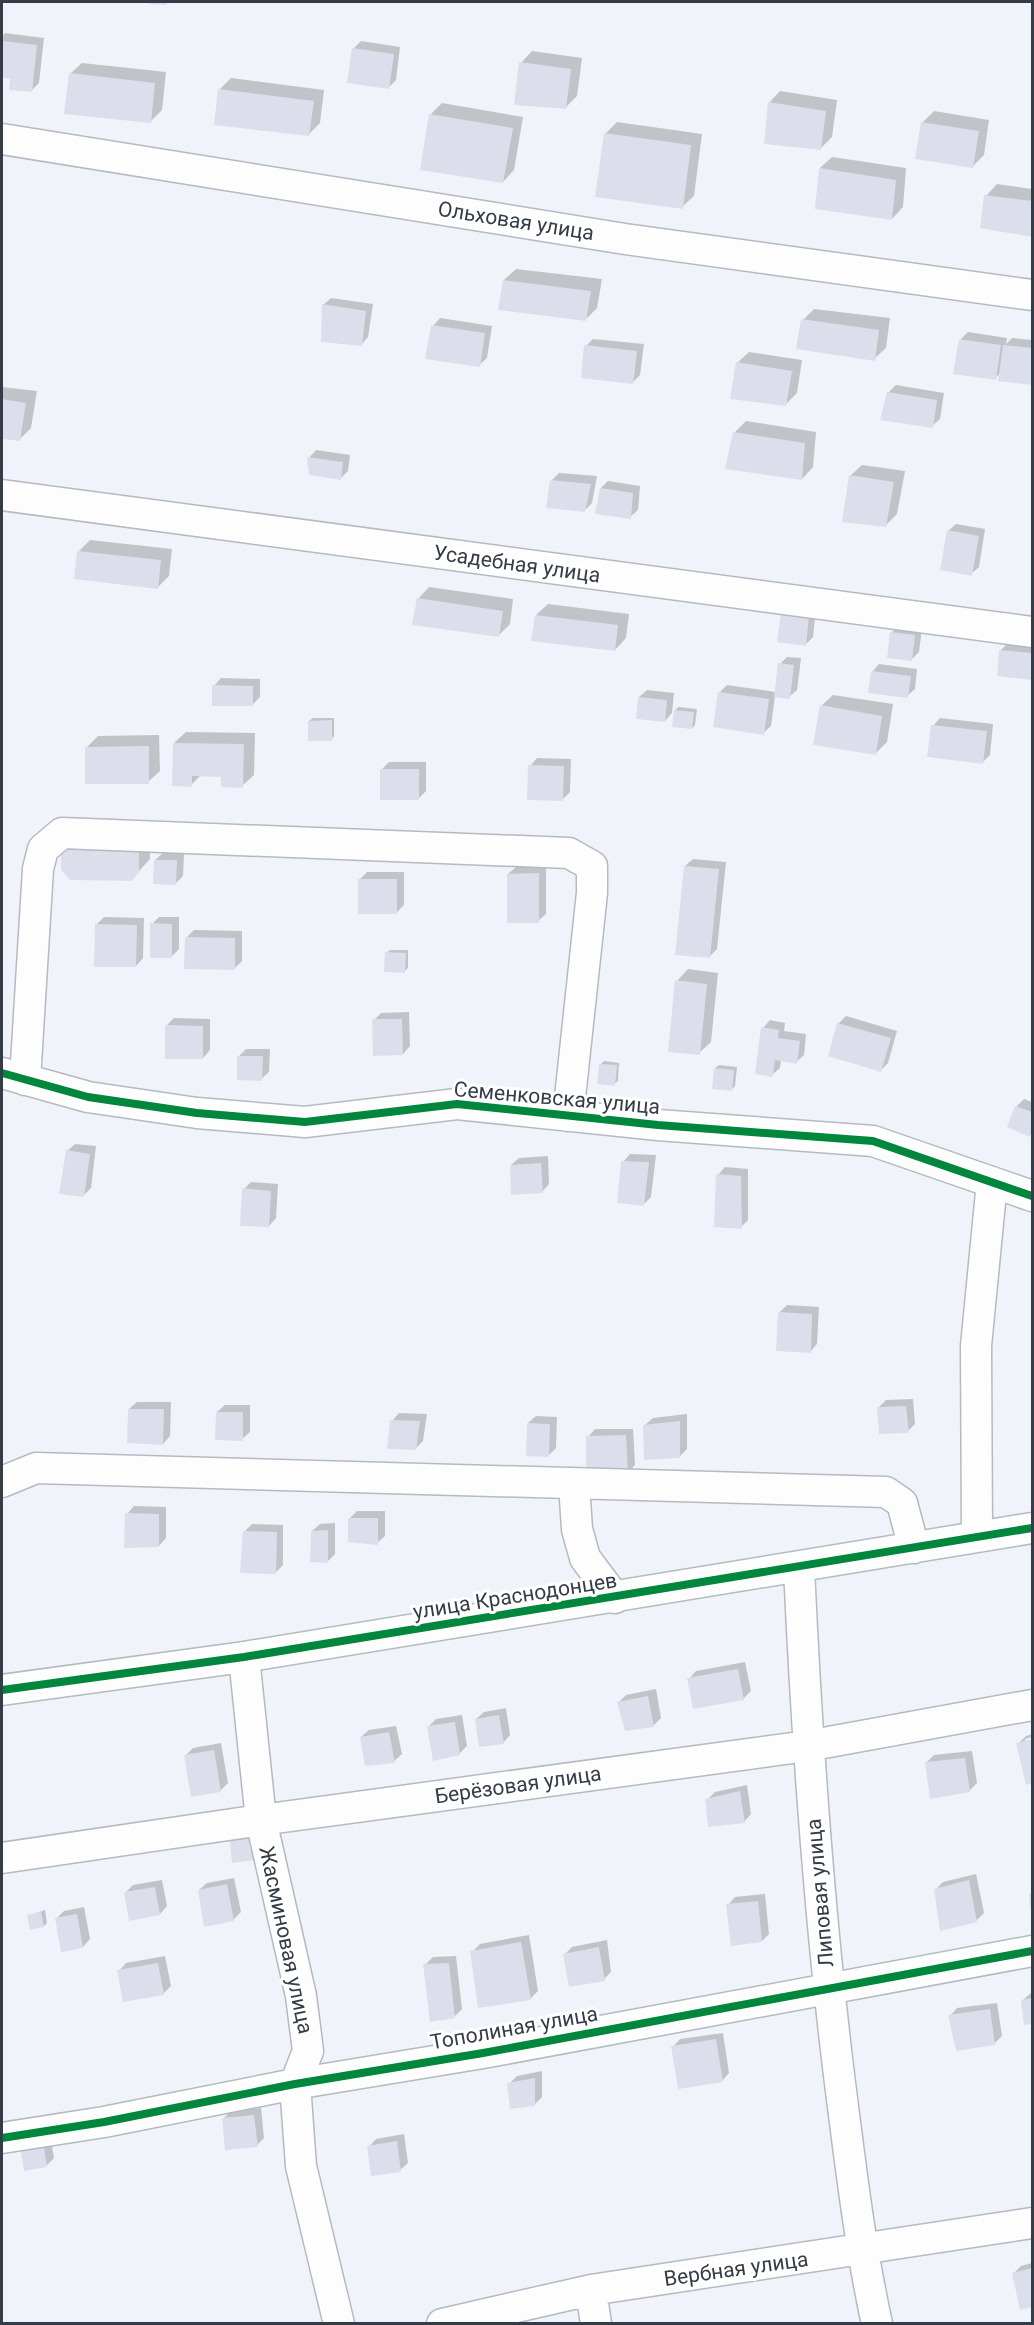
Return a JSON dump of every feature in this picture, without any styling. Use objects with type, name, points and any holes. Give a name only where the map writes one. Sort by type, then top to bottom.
[{"type":"street","name":"Ольховая улица","points":[[2,140],[625,239],[1032,296]]},
{"type":"street","name":"Усадебная улица","points":[[2,495],[1032,632]]},
{"type":"street","points":[[13,1077],[38,869],[44,849],[62,833],[569,853],[592,866],[592,893],[568,1116]]},
{"type":"street","name":"Семенковская улица","points":[[13,1077],[88,1097],[197,1113],[306,1122],[457,1104],[658,1125],[873,1141],[1032,1196]]},
{"type":"street","points":[[977,1538],[976,1346],[992,1182]]},
{"type":"street","points":[[2,1482],[36,1468],[886,1492],[902,1503],[914,1548]]},
{"type":"street","points":[[574,1484],[577,1529],[585,1558],[615,1598]]},
{"type":"street","name":"улица Краснодонцев","points":[[2,1690],[244,1658],[1032,1528]]},
{"type":"street","name":"Липовая улица","points":[[798,1568],[807,1746],[828,1988],[861,2250],[877,2324]]},
{"type":"street","name":"Жасминовая улица","points":[[244,1658],[261,1820],[301,1996],[308,2051],[295,2084],[301,2166],[339,2324]]},
{"type":"street","name":"Берёзовая улица","points":[[2,1858],[261,1820],[807,1746],[1032,1705]]},
{"type":"street","name":"Тополиная улица","points":[[2,2138],[295,2084],[483,2053],[1032,1951]]},
{"type":"street","name":"Вербная улица","points":[[442,2324],[591,2290],[1032,2223]]},
{"type":"street","points":[[591,2290],[596,2324]]},
{"type":"building","points":[[148,2],[167,2],[167,5],[148,4]]},
{"type":"building","points":[[2,41],[37,45],[32,92],[9,90],[10,79],[2,78]]},
{"type":"building","points":[[352,48],[394,54],[389,89],[347,83]]},
{"type":"building","points":[[519,62],[571,69],[566,109],[514,105]]},
{"type":"building","points":[[69,73],[155,83],[151,123],[64,114]]},
{"type":"building","points":[[218,89],[314,101],[309,136],[214,125]]},
{"type":"building","points":[[768,102],[826,111],[821,150],[764,144]]},
{"type":"building","points":[[429,114],[513,128],[503,183],[420,170]]},
{"type":"building","points":[[921,122],[979,131],[973,168],[915,159]]},
{"type":"building","points":[[604,133],[691,145],[683,209],[595,197]]},
{"type":"building","points":[[819,168],[896,180],[892,220],[815,209]]},
{"type":"building","points":[[984,195],[1032,201],[1032,237],[980,228]]},
{"type":"building","points":[[503,280],[591,291],[586,321],[498,310]]},
{"type":"building","points":[[322,304],[366,311],[362,346],[321,342]]},
{"type":"building","points":[[801,319],[879,330],[875,361],[796,349]]},
{"type":"building","points":[[431,325],[485,333],[480,367],[425,359]]},
{"type":"building","points":[[959,339],[1001,345],[996,380],[953,374]]},
{"type":"building","points":[[584,345],[637,351],[633,384],[581,378]]},
{"type":"building","points":[[1003,345],[1032,348],[1032,385],[998,381]]},
{"type":"building","points":[[736,362],[792,371],[786,406],[730,399]]},
{"type":"building","points":[[887,392],[937,400],[933,428],[880,420]]},
{"type":"building","points":[[2,399],[26,403],[20,441],[2,439]]},
{"type":"building","points":[[733,432],[805,443],[802,480],[725,469]]},
{"type":"building","points":[[307,457],[343,462],[341,480],[309,475]]},
{"type":"building","points":[[849,475],[894,482],[886,527],[842,522]]},
{"type":"building","points":[[550,480],[591,484],[585,512],[546,508]]},
{"type":"building","points":[[600,488],[633,493],[631,519],[595,514]]},
{"type":"building","points":[[947,530],[979,536],[972,576],[940,570]]},
{"type":"building","points":[[77,551],[161,560],[158,589],[74,579]]},
{"type":"building","points":[[417,598],[503,611],[499,637],[412,625]]},
{"type":"building","points":[[781,613],[809,616],[806,646],[777,642]]},
{"type":"building","points":[[535,615],[618,625],[615,651],[531,641]]},
{"type":"building","points":[[890,632],[915,635],[912,661],[887,658]]},
{"type":"building","points":[[999,650],[1032,653],[1032,680],[997,676]]},
{"type":"building","points":[[778,663],[794,665],[790,699],[774,697]]},
{"type":"building","points":[[871,671],[911,676],[908,698],[868,693]]},
{"type":"building","points":[[212,685],[253,686],[253,706],[212,706]]},
{"type":"building","points":[[718,692],[769,699],[764,735],[713,727]]},
{"type":"building","points":[[638,697],[667,700],[665,722],[636,719]]},
{"type":"building","points":[[820,705],[882,716],[876,755],[813,745]]},
{"type":"building","points":[[674,710],[694,712],[692,729],[672,727]]},
{"type":"building","points":[[332,720],[332,741],[308,741],[308,721]]},
{"type":"building","points":[[931,725],[987,731],[983,764],[927,757]]},
{"type":"building","points":[[173,743],[244,744],[243,788],[221,787],[221,777],[192,776],[192,787],[172,786]]},
{"type":"building","points":[[149,746],[149,784],[85,784],[85,747]]},
{"type":"building","points":[[528,765],[564,766],[563,801],[527,800]]},
{"type":"building","points":[[380,769],[419,769],[419,800],[380,800]]},
{"type":"building","points":[[61,850],[139,850],[139,872],[132,881],[70,880],[61,870]]},
{"type":"building","points":[[154,860],[177,860],[176,885],[153,884]]},
{"type":"building","points":[[684,866],[719,869],[710,958],[675,955]]},
{"type":"building","points":[[539,873],[539,923],[507,923],[507,874]]},
{"type":"building","points":[[358,879],[397,879],[397,914],[358,914]]},
{"type":"building","points":[[150,923],[172,924],[172,958],[150,958]]},
{"type":"building","points":[[95,924],[137,925],[136,967],[94,967]]},
{"type":"building","points":[[185,937],[235,938],[235,970],[184,969]]},
{"type":"building","points":[[385,952],[406,953],[405,973],[384,972]]},
{"type":"building","points":[[675,980],[707,984],[700,1055],[668,1052]]},
{"type":"building","points":[[372,1019],[402,1019],[403,1055],[373,1056]]},
{"type":"building","points":[[837,1023],[891,1038],[881,1072],[828,1056]]},
{"type":"building","points":[[165,1025],[203,1026],[203,1059],[165,1059]]},
{"type":"building","points":[[761,1027],[779,1030],[778,1038],[800,1041],[797,1064],[775,1060],[773,1077],[755,1074]]},
{"type":"building","points":[[237,1056],[263,1056],[262,1081],[237,1080]]},
{"type":"building","points":[[599,1064],[617,1065],[615,1086],[597,1084]]},
{"type":"building","points":[[714,1068],[734,1070],[732,1091],[712,1089]]},
{"type":"building","points":[[1015,1106],[1032,1112],[1030,1137],[1007,1127]]},
{"type":"building","points":[[66,1150],[90,1154],[84,1197],[59,1194]]},
{"type":"building","points":[[621,1161],[649,1162],[644,1206],[617,1203]]},
{"type":"building","points":[[541,1163],[543,1193],[511,1195],[510,1165]]},
{"type":"building","points":[[716,1174],[741,1176],[742,1229],[714,1227]]},
{"type":"building","points":[[242,1188],[271,1191],[269,1227],[240,1226]]},
{"type":"building","points":[[778,1312],[812,1314],[811,1353],[776,1351]]},
{"type":"building","points":[[906,1406],[909,1433],[879,1434],[877,1407]]},
{"type":"building","points":[[128,1409],[164,1409],[163,1445],[127,1443]]},
{"type":"building","points":[[216,1412],[243,1412],[243,1441],[215,1440]]},
{"type":"building","points":[[390,1420],[420,1421],[416,1450],[387,1449]]},
{"type":"building","points":[[680,1421],[680,1458],[644,1460],[643,1425]]},
{"type":"building","points":[[527,1423],[550,1424],[549,1457],[526,1456]]},
{"type":"building","points":[[626,1435],[628,1474],[586,1473],[586,1436]]},
{"type":"building","points":[[125,1513],[159,1514],[159,1547],[124,1548]]},
{"type":"building","points":[[348,1518],[378,1518],[378,1545],[348,1542]]},
{"type":"building","points":[[328,1530],[328,1563],[310,1562],[311,1531]]},
{"type":"building","points":[[243,1531],[277,1532],[276,1574],[240,1573]]},
{"type":"building","points":[[738,1669],[744,1700],[693,1709],[687,1678]]},
{"type":"building","points":[[648,1696],[654,1727],[625,1731],[617,1702]]},
{"type":"building","points":[[499,1715],[504,1744],[479,1747],[475,1719]]},
{"type":"building","points":[[455,1722],[460,1755],[433,1761],[427,1726]]},
{"type":"building","points":[[389,1732],[395,1763],[365,1766],[360,1737]]},
{"type":"building","points":[[1032,1739],[1032,1783],[1026,1785],[1016,1743]]},
{"type":"building","points":[[214,1750],[221,1792],[191,1797],[184,1755]]},
{"type":"building","points":[[965,1758],[970,1792],[930,1799],[925,1762]]},
{"type":"building","points":[[740,1791],[745,1823],[708,1827],[705,1799]]},
{"type":"building","points":[[253,1838],[255,1860],[232,1863],[230,1841]]},
{"type":"building","points":[[969,1880],[977,1922],[940,1931],[934,1889]]},
{"type":"building","points":[[227,1884],[234,1921],[204,1927],[198,1890]]},
{"type":"building","points":[[155,1887],[160,1915],[129,1921],[124,1892]]},
{"type":"building","points":[[1032,1893],[1032,1913],[1031,1913],[1029,1894]]},
{"type":"building","points":[[758,1901],[762,1942],[731,1946],[726,1904]]},
{"type":"building","points":[[41,1912],[44,1927],[30,1930],[27,1915]]},
{"type":"building","points":[[77,1914],[83,1948],[61,1952],[55,1918]]},
{"type":"building","points":[[521,1942],[531,2000],[478,2008],[470,1951]]},
{"type":"building","points":[[599,1947],[605,1981],[569,1987],[563,1954]]},
{"type":"building","points":[[158,1963],[164,1995],[123,2002],[117,1970]]},
{"type":"building","points":[[449,1963],[455,2018],[430,2022],[423,1964]]},
{"type":"building","points":[[1032,1998],[1032,2024],[1024,2025],[1021,2000]]},
{"type":"building","points":[[990,2009],[995,2045],[956,2051],[948,2015]]},
{"type":"building","points":[[716,2039],[723,2082],[678,2089],[671,2046]]},
{"type":"building","points":[[535,2078],[535,2106],[510,2109],[507,2083]]},
{"type":"building","points":[[254,2115],[258,2147],[225,2150],[222,2118]]},
{"type":"building","points":[[42,2135],[47,2167],[24,2171],[19,2139]]},
{"type":"building","points":[[397,2141],[401,2172],[371,2176],[367,2146]]},
{"type":"building","points":[[1032,2268],[1032,2307],[1020,2310],[1012,2273]]},
{"type":"cycle path","points":[[2,1073],[88,1097],[197,1113],[305,1122],[457,1104],[658,1125],[873,1141],[1032,1196]]},
{"type":"cycle path","points":[[2,1690],[244,1657],[1032,1528]]},
{"type":"cycle path","points":[[2,2138],[104,2122],[295,2084],[483,2053],[1032,1951]]}]
